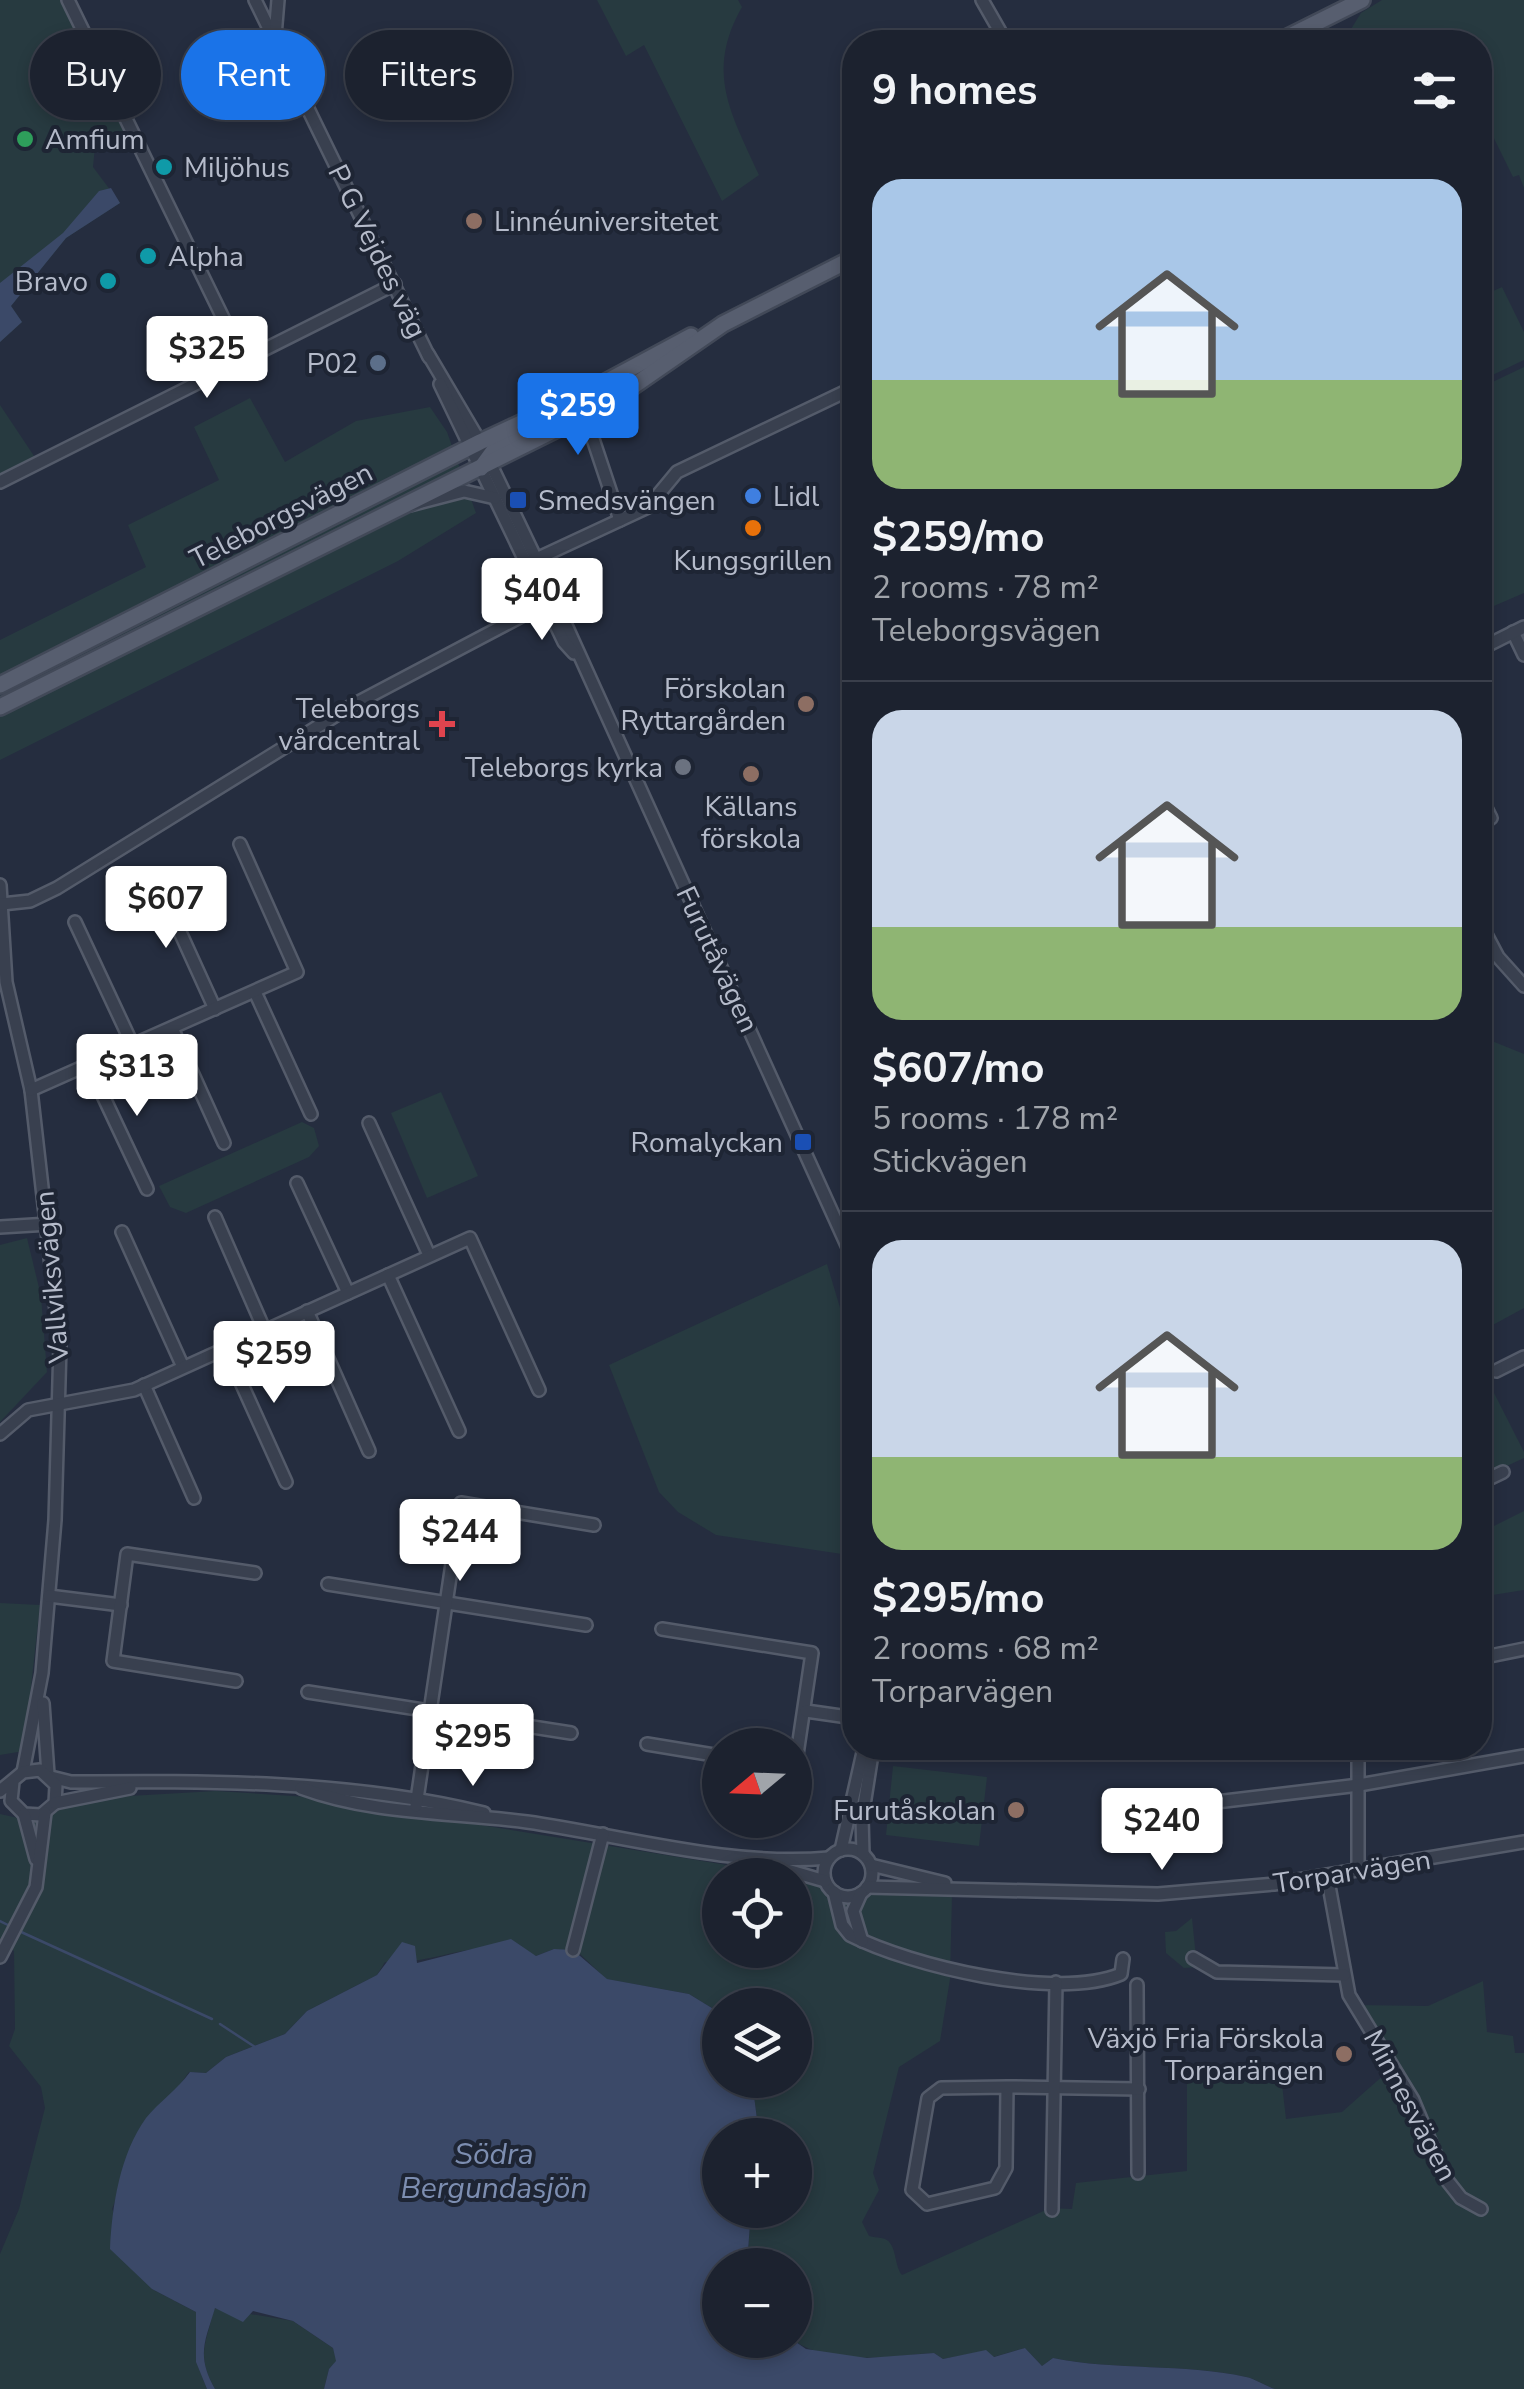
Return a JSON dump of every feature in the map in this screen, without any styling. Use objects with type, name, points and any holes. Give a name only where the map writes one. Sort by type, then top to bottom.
[{"type":"main road","points":[[1302,30],[1362,0]]},
{"type":"main road","name":"Teleborgsvägen","points":[[0,685],[454,455],[482,455],[585,415],[723,324],[842,264]]},
{"type":"main road","name":"Teleborgsvägen","points":[[0,708],[410,505],[482,455],[587,392],[704,329],[723,324]]},
{"type":"street","points":[[68,0],[244,361]]},
{"type":"street","name":"P G Vejdes väg","points":[[255,0],[270,30]]},
{"type":"street","points":[[276,30],[278,0]]},
{"type":"street","points":[[982,0],[999,30]]},
{"type":"street","name":"P G Vejdes väg","points":[[314,120],[446,397],[482,455]]},
{"type":"street","points":[[0,482],[395,284]]},
{"type":"street","name":"P G Vejdes väg","points":[[428,354],[482,455]]},
{"type":"street","points":[[587,392],[585,415],[620,520]]},
{"type":"street","points":[[531,561],[648,507],[677,472],[842,393]]},
{"type":"street","points":[[446,397],[457,434],[454,455]]},
{"type":"street","name":"Furutåvägen","points":[[482,455],[496,498],[531,561]]},
{"type":"street","name":"Furutåvägen","points":[[482,455],[550,601],[564,642],[578,656],[842,1235]]},
{"type":"street","points":[[410,505],[464,490],[496,498]]},
{"type":"street","points":[[2,904],[30,901],[57,888],[351,706],[550,601]]},
{"type":"street","points":[[1492,643],[1519,629],[1524,655]]},
{"type":"street","points":[[31,1090],[297,972],[240,844]]},
{"type":"street","points":[[155,876],[215,1009]]},
{"type":"street","name":"Vallviksvägen","points":[[0,885],[6,982],[31,1090],[60,1346],[49,1596],[42,1674],[23,1772]]},
{"type":"street","points":[[76,922],[133,1046]]},
{"type":"street","points":[[1492,946],[1524,986]]},
{"type":"street","points":[[255,992],[311,1114]]},
{"type":"street","points":[[172,1028],[224,1143]]},
{"type":"street","points":[[89,1066],[147,1189]]},
{"type":"street","points":[[369,1122],[430,1256]]},
{"type":"street","points":[[297,1184],[348,1293]]},
{"type":"street","points":[[215,1218],[264,1329]]},
{"type":"street","points":[[0,1226],[49,1224]]},
{"type":"street","points":[[122,1232],[182,1366]]},
{"type":"street","points":[[0,1434],[28,1410],[59,1402],[95,1400],[144,1385],[470,1240],[539,1390]]},
{"type":"street","points":[[388,1275],[459,1430]]},
{"type":"street","points":[[306,1311],[369,1450]]},
{"type":"street","points":[[225,1346],[286,1482]]},
{"type":"street","points":[[1496,1371],[1524,1357]]},
{"type":"street","points":[[144,1385],[194,1498]]},
{"type":"street","points":[[1492,1477],[1503,1472]]},
{"type":"street","points":[[416,1806],[462,1503],[594,1524]]},
{"type":"street","points":[[236,1681],[113,1661],[127,1554],[255,1573]]},
{"type":"street","points":[[328,1584],[586,1625]]},
{"type":"street","points":[[49,1596],[121,1605]]},
{"type":"street","points":[[662,1629],[812,1653],[803,1728]]},
{"type":"street","points":[[1492,1656],[1524,1649]]},
{"type":"street","name":"Vallviksvägen","points":[[42,1674],[50,1776]]},
{"type":"street","points":[[308,1692],[570,1733]]},
{"type":"street","points":[[806,1711],[842,1716]]},
{"type":"street","points":[[647,1744],[702,1753]]},
{"type":"street","points":[[1174,1808],[1359,1785],[1524,1756]]},
{"type":"street","points":[[723,1853],[829,1858],[841,1850],[861,1760]]},
{"type":"street","points":[[862,1941],[853,1911],[864,1890],[862,1818],[870,1760]]},
{"type":"street","points":[[1358,1760],[1358,1870]]},
{"type":"street","points":[[0,1790],[23,1772],[36,1770],[71,1782],[184,1781],[302,1788],[723,1853],[826,1881],[834,1892],[842,1925],[862,1941],[931,1967],[1056,1982],[1112,1978],[1121,1974],[1122,1959]]},
{"type":"street","points":[[50,1776],[57,1790],[55,1803]]},
{"type":"street","points":[[0,1957],[36,1887],[45,1814],[55,1803],[87,1794],[184,1781]]},
{"type":"street","points":[[13,1782],[10,1797],[21,1812],[38,1868]]},
{"type":"street","points":[[0,1808],[45,1814]]},
{"type":"street","points":[[574,1950],[603,1834]]},
{"type":"street","name":"Torparvägen","points":[[864,1890],[1158,1894],[1358,1870],[1524,1842]]},
{"type":"street","points":[[841,1850],[866,1860]]},
{"type":"street","points":[[826,1881],[829,1858]]},
{"type":"street","name":"Torparvägen","points":[[866,1860],[917,1879],[999,1892]]},
{"type":"street","name":"Minnesvägen","points":[[1327,1874],[1349,1995],[1413,2100],[1446,2179],[1461,2198],[1482,2210]]},
{"type":"street","points":[[834,1892],[847,1897],[864,1890]]},
{"type":"street","points":[[1193,1958],[1216,1972],[1344,1975]]},
{"type":"street","points":[[1052,2210],[1056,1982]]},
{"type":"street","points":[[1137,1985],[1138,2173]]},
{"type":"street","points":[[1007,2087],[1006,2168],[995,2188],[927,2204],[912,2190],[928,2098],[942,2088],[1007,2087],[1139,2088]]},
{"type":"shaded area","points":[[0,0],[69,0],[84,30],[30,30],[30,120],[128,120],[132,129],[95,147],[93,167],[120,203],[66,238],[11,306],[22,322],[0,342]]},
{"type":"shaded area","points":[[597,0],[738,0],[742,7],[725,52],[726,92],[759,175],[722,201],[644,45],[626,56]]},
{"type":"shaded area","points":[[1382,0],[1524,0],[1524,188],[1519,175],[1513,177],[1492,134],[1492,30],[1350,30],[1361,13]]},
{"type":"shaded area","points":[[1502,287],[1524,332],[1524,360],[1492,375],[1492,292]]},
{"type":"shaded area","points":[[1524,367],[1524,593],[1492,607],[1492,382]]},
{"type":"shaded area","points":[[250,398],[285,462],[356,421],[430,407],[447,432],[476,513],[398,561],[0,760],[0,640],[146,567],[128,525],[219,480],[194,427]]},
{"type":"shaded area","points":[[0,405],[38,462],[0,480]]},
{"type":"shaded area","points":[[1492,1041],[1524,1054],[1524,1308],[1492,1325]]},
{"type":"shaded area","points":[[441,1092],[478,1176],[427,1198],[391,1113]]},
{"type":"shaded area","points":[[302,1122],[314,1128],[319,1146],[309,1157],[186,1213],[170,1207],[159,1186]]},
{"type":"shaded area","points":[[27,1238],[41,1296],[47,1372],[0,1422],[0,1245]]},
{"type":"shaded area","points":[[827,1264],[842,1314],[842,1554],[716,1535],[678,1512],[659,1492],[609,1365]]},
{"type":"shaded area","points":[[1492,1389],[1524,1452],[1524,1458],[1496,1471],[1492,1462]]},
{"type":"shaded area","points":[[1524,1511],[1524,1590],[1492,1595],[1492,1527]]},
{"type":"shaded area","points":[[0,1603],[40,1605],[24,1751],[0,1755]]},
{"type":"shaded area","points":[[893,1766],[987,1777],[979,1846],[886,1835]]},
{"type":"shaded area","points":[[216,1791],[308,1797],[702,1861],[702,1968],[812,1968],[812,1881],[848,1902],[881,1891],[952,1896],[950,1979],[940,2041],[899,2067],[873,2173],[879,2190],[862,2222],[869,2236],[889,2242],[902,2275],[1050,2208],[1072,2209],[1076,2183],[1187,2171],[1187,2078],[1282,2084],[1286,2119],[1342,2112],[1394,2066],[1356,2005],[1428,2006],[1483,1981],[1487,2032],[1513,2036],[1515,2053],[1524,2053],[1524,2389],[1275,2389],[1246,2377],[1198,2370],[1053,2358],[1042,2366],[1025,2348],[993,2357],[986,2351],[943,2359],[934,2353],[843,2357],[812,2349],[812,2248],[748,2248],[750,2228],[812,2228],[812,2118],[757,2118],[754,2098],[812,2098],[812,1988],[702,1988],[702,2002],[689,1994],[606,1979],[578,1952],[554,1949],[536,1956],[498,1947],[385,1962],[377,1975],[307,2011],[285,2034],[226,2057],[206,2073],[189,2072],[172,2096],[147,2118],[112,2209],[152,2289],[196,2312],[196,2361],[207,2389],[0,2389],[0,2254],[19,2209],[45,2108],[41,2087],[9,2046],[15,2029],[14,1951],[0,1940],[0,1814],[36,1822],[77,1799]]},
{"type":"shaded area","points":[[1192,1918],[1197,1967],[1184,1968],[1166,1953],[1165,1932],[1176,1931]]},
{"type":"shaded area","points":[[214,2308],[293,2321],[333,2348],[337,2361],[329,2369],[324,2389],[215,2389],[204,2357]]},
{"type":"water","points":[[111,188],[120,203],[66,238],[11,306],[22,322],[0,342],[0,283],[63,233],[99,191]]},
{"type":"water","name":"Södra Bergundasjön","points":[[511,1939],[536,1956],[554,1949],[573,1950],[607,1979],[689,1994],[702,2002],[702,2098],[754,2098],[757,2118],[702,2118],[702,2228],[750,2228],[748,2248],[702,2248],[702,2358],[812,2358],[812,2350],[867,2358],[934,2353],[943,2359],[986,2350],[994,2357],[1025,2348],[1042,2366],[1053,2358],[1198,2370],[1246,2377],[1275,2389],[324,2389],[329,2369],[336,2361],[333,2348],[293,2321],[253,2311],[243,2322],[215,2308],[204,2357],[215,2389],[207,2389],[196,2362],[196,2312],[152,2289],[110,2249],[119,2181],[137,2132],[190,2072],[206,2073],[226,2057],[285,2034],[307,2011],[377,1975],[402,1942],[415,1946],[417,1963]]},
{"type":"waterway","points":[[0,1921],[12,1927]]},
{"type":"waterway","points":[[19,1931],[212,2019]]},
{"type":"waterway","points":[[220,2024],[255,2047]]},
{"type":"place","name":"Amfium","points":[[25,139]]},
{"type":"place","name":"Miljöhus","points":[[164,167]]},
{"type":"place","name":"Linnéuniversitetet","points":[[474,221]]},
{"type":"place","name":"Alpha","points":[[148,256]]},
{"type":"place","name":"Bravo","points":[[108,281]]},
{"type":"place","name":"P02","points":[[378,363]]},
{"type":"place","name":"Lidl","points":[[753,496]]},
{"type":"place","name":"Smedsvängen","points":[[518,500]]},
{"type":"place","name":"Kungsgrillen","points":[[753,528]]},
{"type":"place","name":"Förskolan Ryttargården","points":[[806,704]]},
{"type":"place","name":"Teleborgs vårdcentral","points":[[442,724]]},
{"type":"place","name":"Teleborgs kyrka","points":[[683,767]]},
{"type":"place","name":"Källans förskola","points":[[751,774]]},
{"type":"place","name":"Romalyckan","points":[[803,1142]]},
{"type":"place","name":"Furutåskolan","points":[[1016,1810]]},
{"type":"place","name":"Växjö Fria Förskola Torparängen","points":[[1344,2054]]}]
